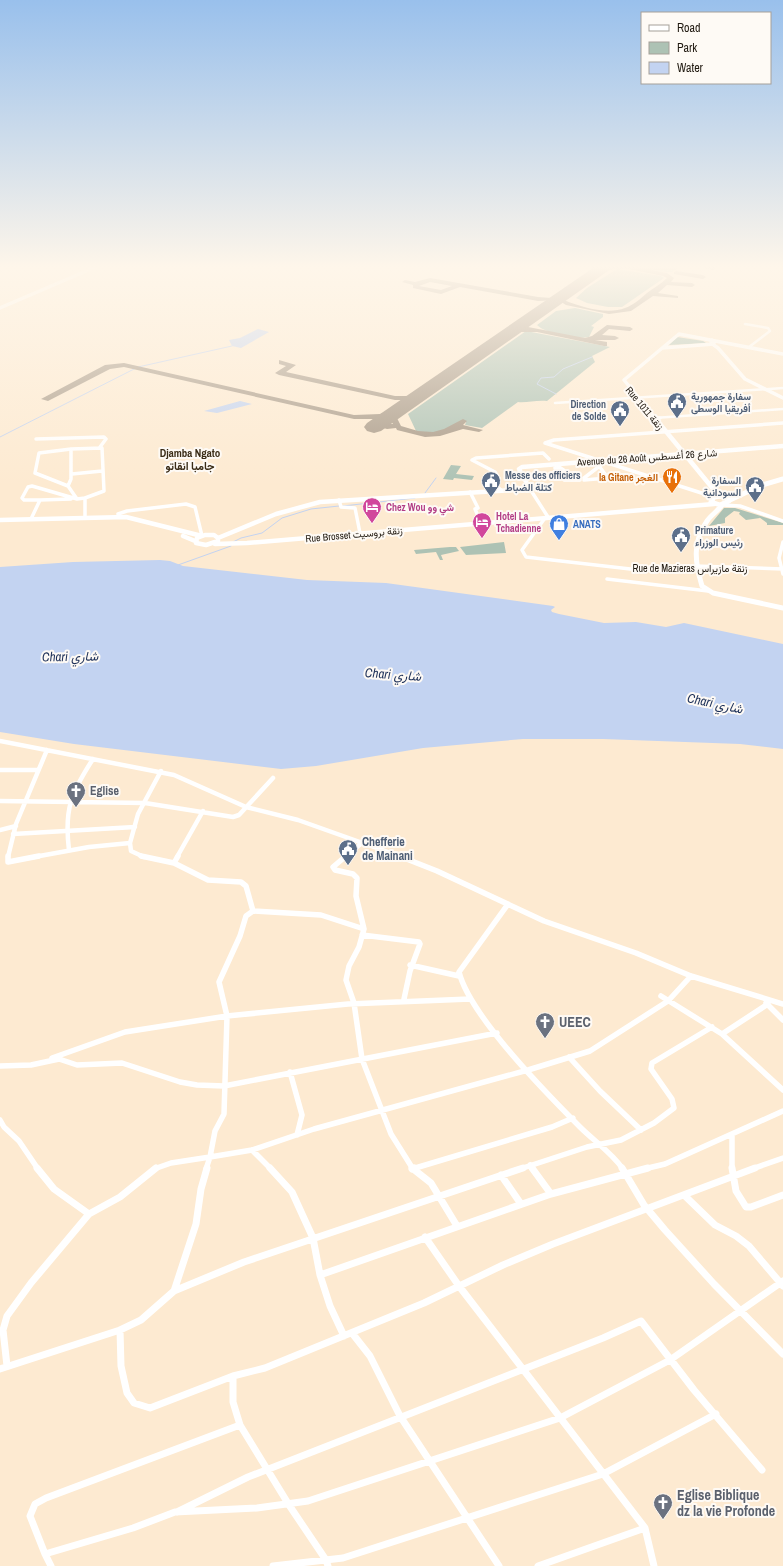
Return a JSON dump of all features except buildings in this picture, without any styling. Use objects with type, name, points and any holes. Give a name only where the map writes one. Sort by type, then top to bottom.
[{"type":"main road","name":"Rue 1011 زنقة","points":[[673,339],[624,380],[714,490],[716,500]]},
{"type":"main road","name":"Rue 1011 زنقة","points":[[699,339],[712,342]]},
{"type":"main road","points":[[662,348],[712,342],[749,347],[783,354]]},
{"type":"main road","points":[[712,342],[745,379],[783,398]]},
{"type":"main road","points":[[719,343],[783,354]]},
{"type":"main road","points":[[719,343],[731,362]]},
{"type":"main road","name":"Avenue du 26 Août شارع 26 أغسطس","points":[[530,489],[520,468],[783,446]]},
{"type":"main road","points":[[716,500],[742,494],[783,479]]},
{"type":"main road","points":[[211,535],[217,541],[240,529],[288,510],[313,503],[340,504],[470,492],[530,489]]},
{"type":"main road","points":[[742,494],[722,505],[702,527],[698,538],[695,566],[702,586],[708,591],[783,608]]},
{"type":"main road","points":[[716,500],[730,501]]},
{"type":"main road","points":[[716,500],[722,505]]},
{"type":"main road","points":[[715,512],[716,500]]},
{"type":"main road","name":"Rue Brosset زنقة بروسيت","points":[[34,520],[112,518],[130,520],[203,545],[217,541],[227,543],[546,518],[693,505],[716,500]]},
{"type":"main road","points":[[0,521],[119,517],[140,520],[183,533],[202,536],[240,529]]},
{"type":"main road","points":[[195,541],[202,536]]},
{"type":"street","points":[[749,347],[759,339]]},
{"type":"street","points":[[555,403],[783,388]]},
{"type":"street","points":[[654,418],[783,409]]},
{"type":"street","points":[[716,500],[545,443],[554,440],[783,423]]},
{"type":"street","points":[[36,439],[106,438],[100,447]]},
{"type":"street","points":[[77,499],[68,486],[37,475],[34,471],[38,455],[41,452],[100,447]]},
{"type":"street","points":[[77,499],[32,486],[28,487],[22,498],[24,500],[77,499],[104,492],[102,471],[103,453],[100,447]]},
{"type":"street","points":[[68,486],[72,474],[71,449]]},
{"type":"street","points":[[501,490],[494,484],[499,478],[495,472],[472,460],[476,458],[543,452],[549,459]]},
{"type":"street","points":[[581,479],[604,463]]},
{"type":"street","points":[[581,479],[559,467],[555,468],[564,480],[608,478],[599,466]]},
{"type":"street","points":[[72,474],[102,471]]},
{"type":"street","name":"Avenue du 26 Août شارع 26 أغسطس","points":[[530,489],[546,518]]},
{"type":"street","points":[[470,492],[478,508],[474,509],[481,523]]},
{"type":"street","points":[[84,517],[85,498]]},
{"type":"street","points":[[34,520],[40,500]]},
{"type":"street","points":[[730,501],[783,521]]},
{"type":"street","points":[[119,517],[118,514],[127,511],[186,504],[195,507],[202,536]]},
{"type":"street","points":[[340,504],[355,508],[360,533]]},
{"type":"street","points":[[722,505],[740,506]]},
{"type":"street","name":"Rue de Mazieras زنقة مازيراس","points":[[546,518],[522,550],[526,557],[639,570],[695,566],[782,569]]},
{"type":"street","points":[[533,519],[538,520],[540,524]]},
{"type":"street","points":[[783,542],[779,553],[783,574]]},
{"type":"street","points":[[607,579],[708,591]]},
{"type":"street","points":[[0,741],[161,771],[187,779],[246,807],[298,820],[363,842],[437,871],[544,921],[636,953],[691,976],[783,1004]]},
{"type":"street","points":[[47,750],[37,770],[13,834],[8,855],[8,862],[69,850],[130,844]]},
{"type":"street","points":[[69,850],[66,831],[69,802],[72,791],[93,759]]},
{"type":"street","points":[[0,770],[37,770]]},
{"type":"street","points":[[161,771],[145,804],[138,814],[130,844],[131,851],[138,856],[174,863],[208,880],[241,882],[246,886],[252,911]]},
{"type":"street","points":[[0,801],[145,804],[203,811],[233,817],[239,815],[273,778]]},
{"type":"street","points":[[174,863],[203,811]]},
{"type":"street","points":[[0,830],[16,826]]},
{"type":"street","points":[[13,834],[135,827]]},
{"type":"street","points":[[363,842],[333,866],[335,870],[356,876],[356,896],[364,929],[359,947],[349,966],[346,980],[354,1003],[362,1059],[391,1134],[412,1169],[432,1184],[458,1226]]},
{"type":"street","points":[[508,904],[459,972],[458,976],[470,999],[528,1070],[573,1118],[580,1128],[599,1143],[614,1158],[648,1209],[740,1311],[783,1354]]},
{"type":"street","points":[[174,1291],[196,1224],[200,1189],[210,1157],[215,1131],[224,1114],[227,1016],[219,982],[240,936],[246,916],[252,911],[321,915],[364,929]]},
{"type":"street","points":[[362,935],[419,942],[420,944],[410,965],[404,999]]},
{"type":"street","points":[[410,965],[458,976]]},
{"type":"street","points":[[691,976],[668,1001],[602,1045],[569,1057],[528,1070],[381,1110],[252,1150],[171,1163],[154,1169],[120,1197],[89,1214],[31,1283],[7,1316],[3,1330],[4,1368],[120,1330],[141,1320],[174,1291],[244,1262],[530,1165],[599,1143],[621,1140],[654,1123],[674,1108],[672,1099],[651,1069],[652,1063],[712,1027]]},
{"type":"street","points":[[661,996],[722,1034],[783,1090]]},
{"type":"street","points":[[762,998],[783,1020]]},
{"type":"street","points":[[0,1066],[31,1065],[107,1037],[125,1032],[227,1016],[404,999],[470,999]]},
{"type":"street","points":[[722,1034],[768,1004]]},
{"type":"street","points":[[48,1060],[59,1059],[77,1065],[122,1063],[180,1082],[196,1085],[224,1086],[497,1033]]},
{"type":"street","points":[[569,1057],[600,1091],[640,1130]]},
{"type":"street","points":[[290,1072],[302,1115],[297,1135]]},
{"type":"street","points":[[320,1275],[551,1194],[624,1173],[665,1164],[783,1111]]},
{"type":"street","points":[[412,1169],[552,1127],[573,1118]]},
{"type":"street","points":[[0,1120],[4,1127],[19,1141],[34,1165],[54,1189],[89,1214]]},
{"type":"street","points":[[732,1134],[732,1177],[742,1203],[746,1207],[783,1195]]},
{"type":"street","points":[[252,1150],[287,1185],[313,1238],[320,1275],[330,1306],[344,1336]]},
{"type":"street","points":[[120,1330],[121,1367],[128,1395],[131,1400],[143,1407],[150,1408],[233,1376],[265,1368],[424,1303],[553,1244],[783,1158]]},
{"type":"street","points":[[530,1165],[551,1194]]},
{"type":"street","points":[[501,1176],[521,1204]]},
{"type":"street","points":[[175,1512],[225,1511],[289,1505],[308,1501],[560,1418],[670,1360],[740,1311],[782,1284],[749,1246],[736,1236],[714,1224],[684,1195]]},
{"type":"street","points":[[425,1237],[459,1286],[645,1528],[654,1566]]},
{"type":"street","points":[[45,1554],[99,1538],[175,1512],[267,1469],[400,1416],[604,1338],[641,1321],[670,1360],[762,1470]]},
{"type":"street","points":[[352,1333],[370,1356],[382,1376],[400,1416],[428,1461],[499,1566]]},
{"type":"street","points":[[233,1376],[233,1402],[240,1425],[289,1505],[327,1563]]},
{"type":"street","points":[[273,1566],[327,1563],[603,1474],[716,1414]]},
{"type":"street","points":[[51,1566],[30,1516],[35,1504],[46,1498],[240,1425]]},
{"type":"street","points":[[538,1566],[645,1528]]},
{"type":"green space","points":[[515,339],[568,339],[610,347],[592,356],[595,362],[547,401],[518,402],[482,428],[465,425],[466,422],[460,421],[450,428],[440,432],[423,433],[416,431],[408,414]]},
{"type":"green space","points":[[675,339],[691,339],[703,341],[706,343],[669,345]]},
{"type":"green space","points":[[451,465],[461,466],[456,474],[474,476],[472,480],[454,478],[453,480],[443,479]]},
{"type":"green space","points":[[724,508],[735,508],[783,523],[783,525],[767,525],[767,523],[756,515],[760,518],[746,520],[739,514],[740,512],[734,511],[725,518],[725,523],[709,526]]},
{"type":"green space","points":[[504,542],[506,553],[466,555],[460,547]]},
{"type":"green space","points":[[456,547],[459,551],[441,555],[443,560],[440,560],[436,552],[416,554],[414,550]]},
{"type":"water","points":[[257,339],[241,348],[232,346],[229,340]]},
{"type":"water","points":[[240,401],[252,404],[217,413],[204,411]]},
{"type":"water","name":"Chari شاري","points":[[170,561],[183,566],[307,580],[386,583],[553,606],[555,607],[551,610],[552,612],[604,623],[636,622],[666,627],[684,623],[783,644],[783,749],[740,744],[603,739],[523,739],[423,748],[316,766],[281,769],[74,744],[0,732],[0,567],[73,562]]},
{"type":"waterway","points":[[0,437],[138,367],[232,346]]},
{"type":"waterway","points":[[556,394],[537,384],[541,378],[554,377],[563,369],[592,357]]},
{"type":"waterway","points":[[425,493],[436,478]]},
{"type":"waterway","points":[[343,506],[415,498]]},
{"type":"waterway","points":[[233,542],[241,538],[262,533],[282,518],[311,509],[339,506]]},
{"type":"waterway","points":[[178,565],[231,546]]},
{"type":"taxiway","points":[[577,339],[585,340]]},
{"type":"taxiway","points":[[585,340],[589,339]]},
{"type":"taxiway","points":[[585,340],[604,344]]},
{"type":"taxiway","points":[[282,362],[292,365],[279,373],[395,398],[410,398],[421,394]]},
{"type":"taxiway","points":[[45,399],[108,367],[124,365],[354,417],[381,416],[397,411],[392,416],[398,425],[387,427],[376,423],[378,419],[389,417]]},
{"type":"taxiway","points":[[400,428],[418,434],[433,435],[447,431],[463,421]]},
{"type":"taxiway","points":[[453,429],[463,427],[479,430]]},
{"type":"runway","points":[[374,427],[501,339]]},
{"type":"place","name":"سفارة جمهورية أفريقيا الوسطى","points":[[677,419]]},
{"type":"place","name":"Direction de Solde","points":[[620,427]]},
{"type":"place","name":"la Gitane الغجر","points":[[672,494]]},
{"type":"place","name":"Messe des officiers كتلة الضباط","points":[[491,498]]},
{"type":"place","name":"السفارة السودانية","points":[[755,503]]},
{"type":"place","name":"Chez Wou شي وو","points":[[372,524]]},
{"type":"place","name":"Hotel La Tchadienne","points":[[482,539]]},
{"type":"place","name":"ANATS","points":[[559,541]]},
{"type":"place","name":"Primature رئيس الوزراء","points":[[681,553]]},
{"type":"place","name":"Eglise","points":[[76,808]]},
{"type":"place","name":"Chefferie de Mainani","points":[[348,866]]},
{"type":"place","name":"UEEC","points":[[545,1039]]},
{"type":"place","name":"Eglise Biblique dz la vie Profonde","points":[[663,1520]]},
{"type":"district","name":"Djamba Ngato جامبا انقاتو","points":[[190,459]]}]
